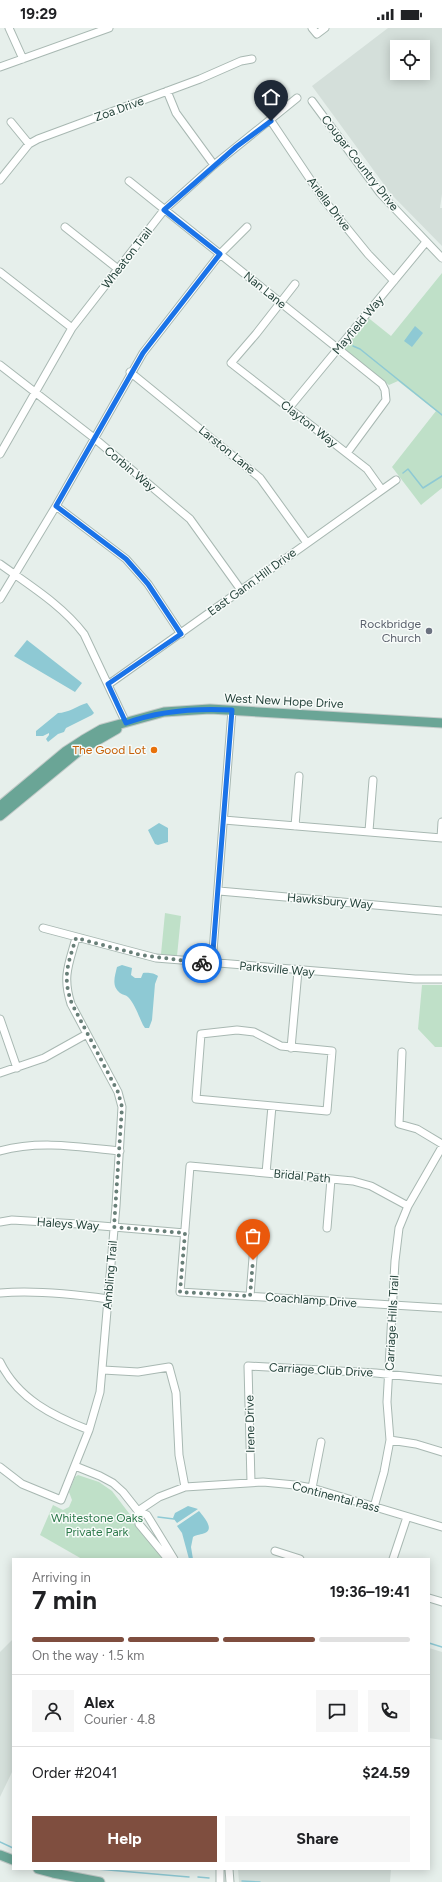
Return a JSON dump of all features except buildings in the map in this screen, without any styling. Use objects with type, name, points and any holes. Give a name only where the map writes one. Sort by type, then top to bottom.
[{"type":"main road","name":"West New Hope Drive","points":[[0,806],[66,751],[83,740],[102,730],[145,716],[164,712],[210,709],[442,723]]},
{"type":"main road","name":"West New Hope Drive","points":[[0,816],[79,751],[126,723]]},
{"type":"main road","points":[[0,1855],[12,1860]]},
{"type":"main road","points":[[41,1870],[53,1874],[100,1882]]},
{"type":"street","points":[[9,28],[23,59]]},
{"type":"street","points":[[85,28],[87,36]]},
{"type":"street","points":[[0,67],[109,28]]},
{"type":"street","points":[[312,28],[317,34],[325,28]]},
{"type":"street","name":"Zoa Drive","points":[[0,180],[30,144],[38,138],[167,91],[241,61],[252,59]]},
{"type":"street","points":[[167,91],[176,113],[214,165]]},
{"type":"street","name":"Wheaton Trail","points":[[0,454],[72,328],[164,210],[214,165],[271,121],[297,98]]},
{"type":"street","name":"Cougar Country Drive","points":[[312,101],[380,193],[442,258]]},
{"type":"street","name":"Ariella Drive","points":[[271,121],[324,200],[368,254],[394,281]]},
{"type":"street","points":[[11,122],[30,144]]},
{"type":"street","name":"Nan Lane","points":[[129,181],[382,384],[386,395],[382,406],[347,453]]},
{"type":"street","points":[[64,227],[118,269]]},
{"type":"street","points":[[0,599],[56,506],[130,372],[220,254],[247,227]]},
{"type":"street","name":"Mayfield Way","points":[[288,408],[426,242]]},
{"type":"street","points":[[0,272],[72,328]]},
{"type":"street","points":[[280,303],[295,284]]},
{"type":"street","name":"Clayton Way","points":[[280,303],[230,363],[367,469],[382,490]]},
{"type":"street","name":"Corbin Way","points":[[0,365],[94,438],[190,519],[241,590]]},
{"type":"street","name":"Larston Lane","points":[[130,372],[260,478],[307,543]]},
{"type":"street","name":"East Gann Hill Drive","points":[[108,684],[181,634],[396,480]]},
{"type":"street","points":[[56,506],[126,559],[148,584],[181,634]]},
{"type":"street","points":[[0,564],[62,610],[74,621],[84,634],[126,723]]},
{"type":"street","points":[[212,964],[219,892],[232,710]]},
{"type":"street","points":[[291,825],[299,776]]},
{"type":"street","points":[[365,831],[373,780]]},
{"type":"street","points":[[224,820],[438,837],[442,822]]},
{"type":"street","name":"Hawksbury Way","points":[[219,892],[442,911]]},
{"type":"street","name":"Parksville Way","points":[[43,928],[141,955],[212,964],[298,971],[415,979],[442,979]]},
{"type":"street","name":"Ambling Trail","points":[[0,1467],[22,1484],[61,1500],[89,1430],[100,1392],[120,1151],[122,1107],[118,1092],[72,1004],[66,978],[76,938]]},
{"type":"street","points":[[291,1048],[298,971]]},
{"type":"street","points":[[0,1019],[17,1068]]},
{"type":"street","points":[[237,1030],[254,1032],[281,1046],[332,1052],[327,1111],[272,1106],[196,1099],[200,1034],[237,1030]]},
{"type":"street","points":[[0,1073],[44,1058],[87,1034]]},
{"type":"street","points":[[402,1052],[399,1124],[417,1129],[442,1144]]},
{"type":"street","points":[[266,1173],[272,1106]]},
{"type":"street","points":[[0,1151],[18,1146],[38,1144],[120,1151]]},
{"type":"street","name":"Carriage Hills Trail","points":[[374,1507],[384,1472],[390,1440],[387,1402],[395,1261],[399,1228],[408,1206],[442,1147]]},
{"type":"street","name":"Bridal Path","points":[[185,1233],[190,1166],[363,1183],[408,1206]]},
{"type":"street","points":[[327,1228],[331,1179]]},
{"type":"street","name":"Haleys Way","points":[[0,1222],[12,1220],[185,1233]]},
{"type":"street","name":"Coachlamp Drive","points":[[185,1233],[180,1292],[442,1308]]},
{"type":"street","points":[[250,1296],[254,1245]]},
{"type":"street","points":[[0,1293],[18,1291],[43,1292],[108,1299]]},
{"type":"street","points":[[0,1362],[10,1380],[35,1404],[62,1419],[89,1430]]},
{"type":"street","name":"Carriage Club Drive","points":[[248,1366],[442,1380]]},
{"type":"street","name":"Irene Drive","points":[[248,1366],[251,1482]]},
{"type":"street","points":[[103,1370],[138,1372],[168,1367],[176,1393],[179,1455],[185,1487]]},
{"type":"street","points":[[390,1440],[416,1444],[442,1452]]},
{"type":"street","points":[[312,1488],[321,1442]]},
{"type":"street","points":[[75,1466],[113,1483],[124,1492],[138,1511],[147,1515],[173,1558]]},
{"type":"street","name":"Continental Pass","points":[[138,1511],[159,1497],[185,1487],[251,1482],[279,1483],[312,1488],[442,1527]]},
{"type":"street","points":[[138,1511],[139,1524],[167,1558]]},
{"type":"street","points":[[393,1558],[407,1517]]},
{"type":"street","points":[[275,1551],[297,1558]]},
{"type":"street","points":[[430,1598],[442,1602]]},
{"type":"street","points":[[220,1870],[220,1882]]},
{"type":"street","points":[[230,1870],[230,1882]]},
{"type":"shaded area","points":[[388,28],[442,28],[442,194],[440,208],[442,208],[442,246],[391,194],[312,86]]},
{"type":"shaded area","points":[[12,1640],[12,1772],[0,1797],[0,1652]]},
{"type":"shaded area","points":[[430,1648],[442,1652],[442,1740],[430,1738]]},
{"type":"shaded area","points":[[238,1870],[391,1870],[390,1882],[239,1882]]},
{"type":"green space","points":[[442,273],[442,488],[421,505],[392,467],[436,411],[398,381],[389,385],[344,350],[343,347],[366,316],[391,336]]},
{"type":"green space","points":[[165,913],[181,916],[177,956],[161,954]]},
{"type":"green space","points":[[422,985],[442,985],[442,1047],[435,1047],[418,1029]]},
{"type":"green space","name":"Whitestone Oaks Private Park","points":[[78,1475],[99,1482],[112,1491],[163,1558],[80,1558],[40,1535],[53,1505],[63,1510],[69,1507],[72,1500],[69,1492],[75,1477]]},
{"type":"water","points":[[415,326],[423,333],[412,347],[404,341]]},
{"type":"water","points":[[27,640],[82,683],[75,692],[14,656]]},
{"type":"water","points":[[87,703],[94,713],[92,715],[66,728],[64,732],[58,734],[48,742],[46,739],[49,733],[43,736],[36,736],[36,731],[58,713],[69,711]]},
{"type":"water","points":[[159,823],[168,828],[168,842],[158,845],[155,844],[148,830]]},
{"type":"water","points":[[122,965],[132,968],[131,975],[135,978],[141,978],[143,973],[153,973],[158,976],[155,984],[152,1020],[149,1028],[145,1028],[135,1007],[127,996],[120,993],[115,987],[114,981],[117,967]]},
{"type":"water","points":[[188,1506],[198,1509],[177,1523],[173,1518],[175,1513]]},
{"type":"water","points":[[199,1511],[209,1526],[208,1531],[193,1537],[191,1547],[193,1558],[189,1558],[182,1533],[177,1526]]},
{"type":"waterway","points":[[353,346],[360,349],[442,415]]},
{"type":"waterway","points":[[403,473],[408,469],[423,488],[442,476]]},
{"type":"waterway","points":[[158,1517],[174,1519]]},
{"type":"waterway","points":[[430,1643],[442,1647]]},
{"type":"waterway","points":[[0,1842],[12,1848]]},
{"type":"waterway","points":[[108,1870],[189,1877]]},
{"type":"waterway","points":[[198,1877],[209,1878]]},
{"type":"waterway","points":[[242,1881],[260,1882]]},
{"type":"way so far","points":[[202,963],[156,958],[76,938],[67,969],[66,978],[68,993],[72,1004],[118,1092],[122,1107],[123,1116],[114,1227],[185,1233],[180,1292],[250,1296],[253,1260]]},
{"type":"place","name":"Rockbridge Church","points":[[429,631]]},
{"type":"place","name":"The Good Lot","points":[[154,750]]},
{"type":"route","points":[[202,963],[212,964],[219,892],[232,710],[210,709],[164,712],[145,716],[126,723],[108,684],[181,634],[148,584],[126,559],[56,506],[130,372],[220,254],[164,210],[214,165],[271,121]]}]
